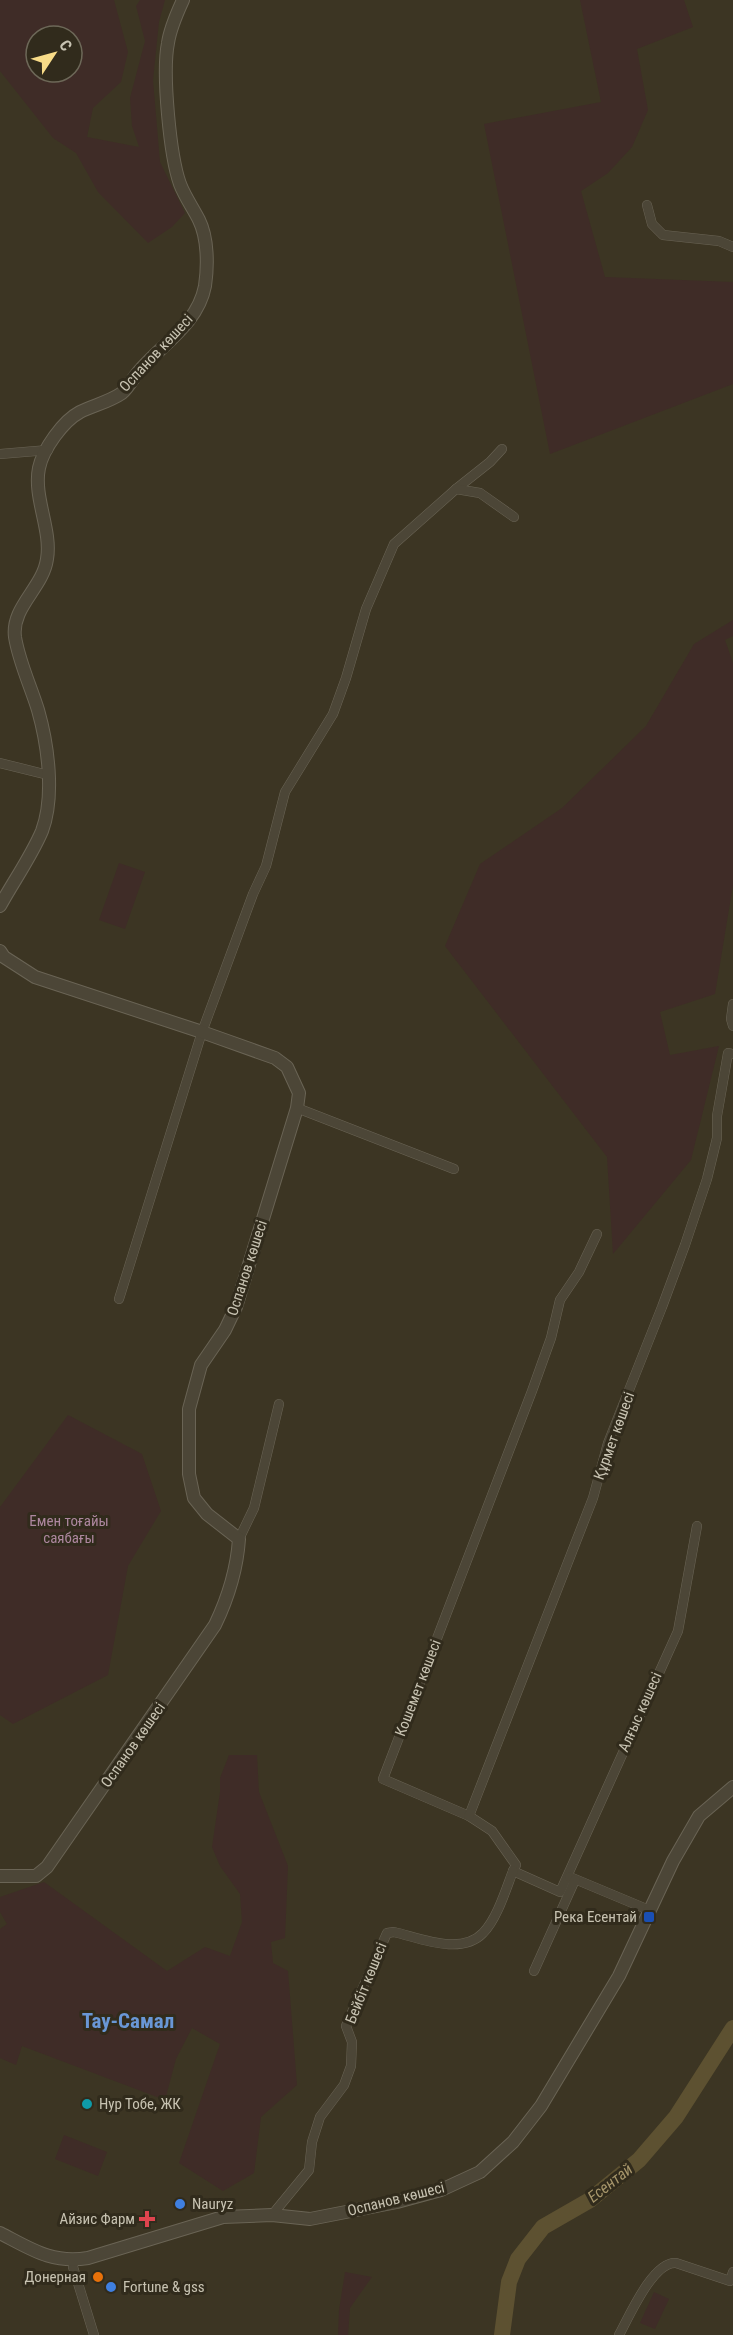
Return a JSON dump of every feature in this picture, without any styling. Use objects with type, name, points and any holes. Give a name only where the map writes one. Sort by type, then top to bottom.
[{"type":"street","name":"Оспанов көшесі","points":[[0,906],[41,831],[48,809],[48,757],[39,713],[15,637],[16,615],[35,589],[47,561],[48,540],[40,506],[39,468],[61,427],[80,412],[102,404],[123,392],[142,368],[186,324],[199,304],[205,286],[206,250],[201,224],[181,186],[174,164],[165,69],[168,42],[183,0]]},
{"type":"street","points":[[647,205],[652,224],[663,235],[719,241],[733,247]]},
{"type":"street","points":[[119,1299],[202,1032],[253,894],[266,866],[285,792],[333,714],[366,609],[393,544],[490,462],[502,449]]},
{"type":"street","points":[[0,454],[48,450]]},
{"type":"street","points":[[456,489],[480,493],[514,517]]},
{"type":"street","points":[[0,764],[48,775]]},
{"type":"street","name":"Оспанов көшесі","points":[[0,951],[4,957],[35,977],[202,1032],[275,1059],[287,1067],[298,1093],[297,1108],[236,1307],[225,1330],[201,1365],[189,1409],[189,1474],[194,1498],[207,1514],[239,1539],[233,1577],[215,1625],[47,1867],[36,1876],[0,1876]]},
{"type":"street","points":[[733,1004],[731,1019],[733,1026]]},
{"type":"street","name":"Құрмет көшесі","points":[[469,1816],[592,1498],[608,1443],[663,1307],[685,1245],[707,1179],[717,1138],[717,1116],[728,1053],[733,1054]]},
{"type":"street","points":[[297,1108],[454,1168]]},
{"type":"street","name":"Кошемет көшесі","points":[[513,1870],[516,1865],[492,1832],[469,1816],[383,1779],[552,1338],[560,1300],[579,1272],[597,1234]]},
{"type":"street","points":[[239,1539],[254,1508],[279,1404]]},
{"type":"street","name":"Алғыс көшесі","points":[[534,1971],[571,1878],[678,1631],[697,1526]]},
{"type":"street","name":"Оспанов көшесі","points":[[0,2232],[49,2257],[74,2260],[223,2217],[272,2215],[310,2218],[397,2202],[441,2190],[480,2172],[513,2142],[541,2106],[619,1976],[673,1861],[699,1816],[733,1787]]},
{"type":"street","name":"Алғыс көшесі","points":[[513,1870],[560,1892],[571,1878]]},
{"type":"street","name":"Бейбіт көшесі","points":[[272,2215],[309,2170],[312,2142],[320,2117],[344,2085],[351,2066],[352,2042],[346,2026],[387,1933],[394,1932],[447,1944],[469,1942],[483,1933],[498,1907],[513,1870]]},
{"type":"street","points":[[571,1878],[649,1910]]},
{"type":"street","points":[[74,2260],[73,2267],[94,2335]]},
{"type":"street","points":[[619,2335],[658,2270],[669,2262],[732,2278]]},
{"type":"green space","points":[[0,0],[114,0],[128,52],[121,82],[93,108],[87,137],[139,147],[132,126],[130,98],[145,41],[136,6],[140,0],[165,0],[159,22],[153,80],[160,162],[185,213],[172,227],[148,243],[98,192],[76,153],[53,138],[0,71]]},
{"type":"green space","points":[[580,0],[684,0],[693,27],[637,49],[648,110],[632,147],[608,173],[581,191],[605,277],[733,282],[733,384],[550,454],[484,124],[601,102]]},
{"type":"green space","points":[[733,620],[733,636],[725,640],[733,663],[733,885],[715,994],[660,1012],[670,1055],[719,1046],[691,1160],[613,1254],[607,1157],[445,946],[480,864],[562,808],[646,726],[694,644]]},
{"type":"green space","points":[[119,863],[145,872],[125,929],[99,920]]},
{"type":"green space","name":"Емен тоғайы саябағы","points":[[68,1415],[142,1454],[161,1511],[128,1566],[108,1675],[13,1724],[0,1715],[0,1507]]},
{"type":"green space","points":[[229,1755],[257,1755],[259,1792],[288,1866],[285,1938],[271,1942],[273,1963],[288,1971],[297,2085],[261,2117],[254,2173],[223,2191],[179,2163],[220,2044],[192,2028],[176,2059],[165,2100],[22,2046],[16,2065],[0,2058],[0,1929],[7,1924],[0,1912],[0,1897],[44,1882],[167,1971],[205,1947],[230,1956],[242,1922],[240,1894],[220,1866],[212,1847],[220,1778]]},
{"type":"green space","points":[[64,2135],[107,2152],[98,2176],[55,2159]]},
{"type":"green space","points":[[345,2272],[372,2277],[350,2308],[348,2335],[338,2335],[339,2310]]},
{"type":"green space","points":[[654,2292],[669,2299],[655,2329],[640,2323]]},
{"type":"waterway","name":"Есентай","points":[[502,2335],[509,2282],[518,2259],[543,2227],[590,2200],[639,2160],[676,2117],[733,2028]]},
{"type":"place","name":"Река Есентай","points":[[649,1917]]},
{"type":"place","name":"Нур Тобе, ЖК","points":[[87,2104]]},
{"type":"place","name":"Nauryz","points":[[180,2204]]},
{"type":"place","name":"Айзис Фарм","points":[[147,2219]]},
{"type":"place","name":"Донерная","points":[[98,2277]]},
{"type":"place","name":"Fortune & gss","points":[[111,2287]]},
{"type":"district","name":"Тау-Самал","points":[[128,2021]]}]
